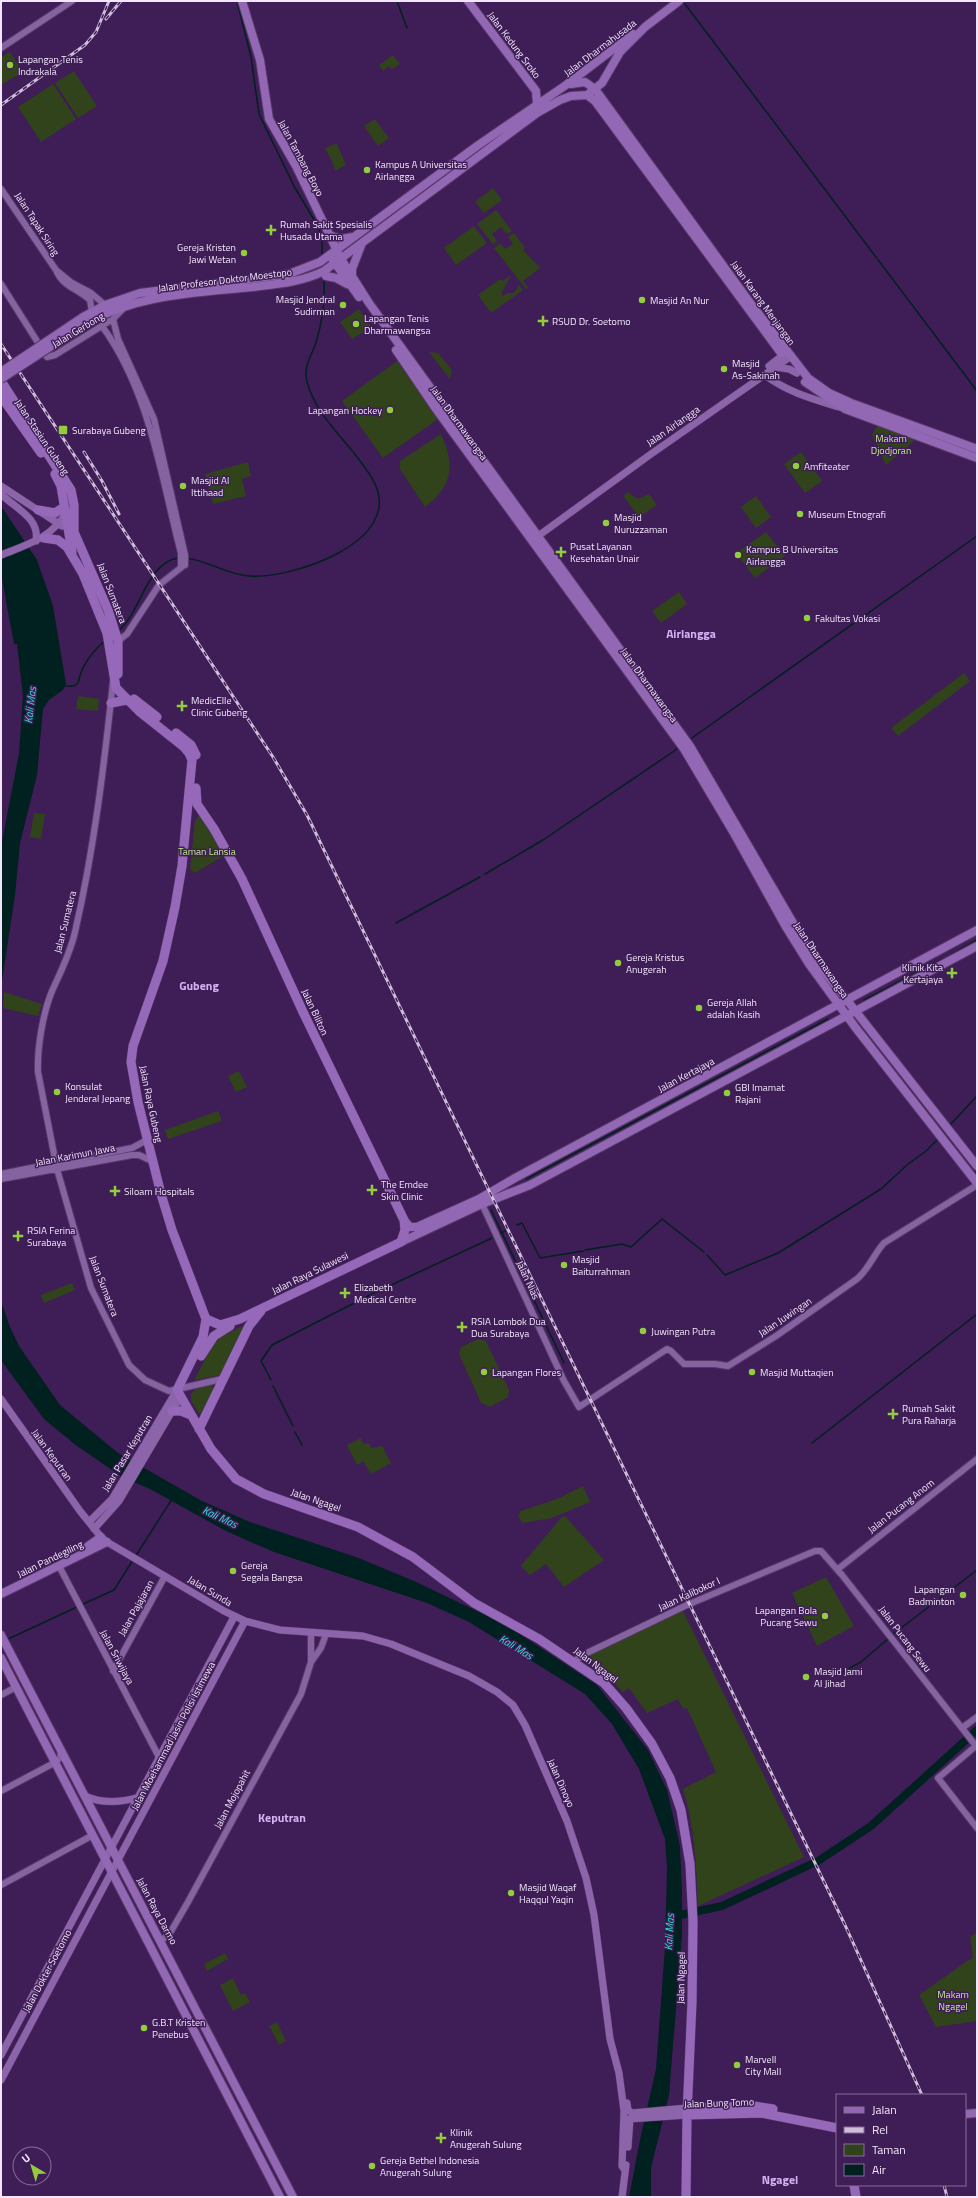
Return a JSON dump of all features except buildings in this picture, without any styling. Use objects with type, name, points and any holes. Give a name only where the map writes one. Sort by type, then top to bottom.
[{"type":"highway","points":[[1,380],[4,395]]},
{"type":"highway","name":"Jalan Stasiun Gubeng","points":[[4,395],[67,483],[73,498],[74,529],[76,537]]},
{"type":"highway","name":"Jalan Stasiun Gubeng","points":[[4,395],[56,475],[61,486],[67,531],[72,552]]},
{"type":"highway","points":[[38,510],[55,513],[64,511]]},
{"type":"highway","name":"Jalan Sumatera","points":[[76,537],[97,582],[113,637],[118,676],[124,688],[188,742],[195,750],[197,765],[196,800],[204,815]]},
{"type":"highway","points":[[36,541],[58,540],[72,552]]},
{"type":"highway","name":"Jalan Sumatera","points":[[72,552],[113,637],[114,681],[118,692],[180,743],[191,756],[192,768],[187,821]]},
{"type":"highway","points":[[111,703],[127,700]]},
{"type":"highway","points":[[187,821],[193,815],[204,815]]},
{"type":"highway","name":"Jalan Biliton","points":[[204,815],[214,829],[242,879],[303,1012],[404,1220]]},
{"type":"highway","name":"Jalan Raya Gubeng","points":[[187,821],[182,866],[163,961],[132,1053],[132,1074],[152,1161],[172,1230],[206,1319]]},
{"type":"highway","points":[[401,1242],[405,1230],[404,1220]]},
{"type":"highway","name":"Jalan Raya Sulawesi","points":[[206,1319],[220,1325],[240,1319],[401,1242]]},
{"type":"highway","points":[[199,1429],[249,1326],[264,1308]]},
{"type":"highway","name":"Jalan Pasar Keputran","points":[[181,1391],[203,1338],[206,1319]]},
{"type":"highway","name":"Jalan Pasar Keputran","points":[[181,1391],[210,1341],[240,1319]]},
{"type":"highway","name":"Jalan Ngagel","points":[[181,1391],[191,1415],[199,1429],[227,1471],[242,1484],[264,1494],[345,1522],[393,1545],[421,1562],[474,1603],[524,1630],[574,1661],[604,1683],[626,1708],[652,1744],[670,1778],[685,1824],[690,1864],[693,1908],[692,2002],[687,2112],[686,2197]]},
{"type":"highway","points":[[172,1411],[181,1411],[191,1415]]},
{"type":"highway","name":"Jalan Bung Tomo","points":[[687,2112],[756,2106],[836,2122]]},
{"type":"highway","name":"Jalan Bung Tomo","points":[[687,2112],[761,2113],[836,2128]]},
{"type":"highway","points":[[854,2186],[856,2197]]},
{"type":"main road","name":"Jalan Tambang Boyo","points":[[242,1],[260,60],[269,119],[296,166],[329,234]]},
{"type":"main road","name":"Jalan Kedung Sroko","points":[[468,1],[536,91],[537,104]]},
{"type":"main road","name":"Jalan Dharmahusada","points":[[602,83],[620,52],[645,27],[679,1]]},
{"type":"main road","name":"Jalan Dharmahusada","points":[[566,85],[632,34],[645,27]]},
{"type":"main road","points":[[566,85],[585,82],[595,89]]},
{"type":"main road","points":[[587,95],[602,83],[607,105]]},
{"type":"main road","name":"Jalan Profesor Doktor Moestopo","points":[[1,380],[85,320],[92,312],[126,296],[148,291],[289,274],[326,266],[355,237],[537,104],[566,85]]},
{"type":"main road","name":"Jalan Karang Menjangan","points":[[595,89],[714,258]]},
{"type":"main road","name":"Jalan Profesor Doktor Moestopo","points":[[1,372],[85,320],[128,305],[150,299],[292,282],[326,266],[364,240],[537,113],[560,100],[571,96],[587,95]]},
{"type":"main road","name":"Jalan Karang Menjangan","points":[[587,95],[595,101],[714,258],[787,356],[797,373],[813,389],[845,409]]},
{"type":"main road","points":[[351,286],[336,278],[326,266],[329,234],[341,239],[355,237]]},
{"type":"main road","points":[[352,276],[352,268],[364,240]]},
{"type":"main road","name":"Jalan Dharmawangsa","points":[[326,266],[352,276],[439,407]]},
{"type":"main road","name":"Jalan Dharmawangsa","points":[[326,266],[351,286],[682,740],[803,940],[843,1002],[847,1016],[977,1184]]},
{"type":"main road","name":"Jalan Karang Menjangan","points":[[787,356],[808,378],[839,398],[933,437],[977,458]]},
{"type":"main road","name":"Jalan Airlangga","points":[[533,537],[604,484],[611,482],[747,385],[765,375],[787,356]]},
{"type":"main road","name":"Jalan Airlangga","points":[[747,385],[749,381],[787,356]]},
{"type":"main road","points":[[775,367],[789,369],[797,373]]},
{"type":"main road","name":"Jalan Karang Menjangan","points":[[765,375],[780,386],[791,391],[933,437],[977,449]]},
{"type":"main road","name":"Jalan Stasiun Gubeng","points":[[1,556],[36,541],[60,524],[64,511],[70,506],[67,483]]},
{"type":"main road","points":[[1,486],[4,493],[36,526],[36,541]]},
{"type":"main road","points":[[4,493],[38,510],[60,524],[76,537]]},
{"type":"main road","name":"Jalan Kertajaya","points":[[401,1242],[482,1204],[521,1189],[737,1067],[843,1002],[977,930]]},
{"type":"main road","name":"Jalan Kertajaya","points":[[404,1220],[410,1226],[421,1226],[479,1199],[515,1178],[737,1067],[847,1016],[977,946]]},
{"type":"main road","points":[[944,948],[945,956],[950,960]]},
{"type":"main road","name":"Jalan Dharmawangsa","points":[[843,1002],[856,1011],[977,1166]]},
{"type":"main road","points":[[515,1178],[515,1184],[521,1189]]},
{"type":"main road","name":"Jalan Pasar Keputran","points":[[94,1529],[114,1509],[126,1482],[172,1400],[181,1391]]},
{"type":"main road","name":"Jalan Pasar Keputran","points":[[138,1462],[172,1411],[181,1391]]},
{"type":"main road","name":"Jalan Keputran","points":[[1,1399],[94,1529]]},
{"type":"main road","name":"Jalan Pasar Keputran","points":[[89,1522],[108,1504],[126,1482]]},
{"type":"main road","name":"Jalan Sunda","points":[[94,1529],[104,1540],[234,1617],[268,1628],[311,1633]]},
{"type":"main road","name":"Jalan Pandegiling","points":[[1,1594],[59,1566],[104,1540]]},
{"type":"main road","name":"Jalan Pandegiling","points":[[1,1588],[90,1545],[104,1540]]},
{"type":"main road","name":"Jalan Moehammad Jasin Polisi Istimewa","points":[[105,1861],[186,1705],[234,1617]]},
{"type":"main road","name":"Jalan Moehammad Jasin Polisi Istimewa","points":[[111,1872],[245,1621]]},
{"type":"main road","name":"Jalan Dinoyo","points":[[311,1633],[375,1639],[425,1657],[480,1682],[505,1698],[517,1710],[567,1821],[586,1878],[594,1915],[610,2039],[628,2110],[632,2118]]},
{"type":"main road","name":"Jalan Raya Darmo","points":[[2,1636],[293,2197]]},
{"type":"main road","points":[[1,1658],[280,2197]]},
{"type":"main road","points":[[186,1705],[189,1710],[197,1711]]},
{"type":"main road","points":[[180,1717],[188,1717],[192,1721]]},
{"type":"main road","points":[[85,1796],[94,1800],[109,1802],[138,1797]]},
{"type":"main road","name":"Jalan Dokter Soetomo","points":[[1,2054],[105,1861]]},
{"type":"main road","name":"Jalan Dokter Soetomo","points":[[1,2080],[111,1872]]},
{"type":"main road","points":[[217,2075],[223,2075],[227,2070]]},
{"type":"main road","name":"Jalan Dinoyo","points":[[619,2073],[632,2118]]},
{"type":"main road","points":[[223,2087],[224,2081],[229,2079],[232,2081]]},
{"type":"main road","name":"Jalan Bung Tomo","points":[[632,2118],[687,2112]]},
{"type":"main road","points":[[966,2114],[977,2113]]},
{"type":"main road","points":[[622,2197],[624,2169],[632,2118]]},
{"type":"main road","points":[[966,2120],[977,2118]]},
{"type":"street","points":[[1,48],[72,1]]},
{"type":"street","name":"Jalan Tapak Siring","points":[[1,189],[56,270],[59,279],[67,286],[90,300],[92,312]]},
{"type":"street","name":"Jalan Tapak Siring","points":[[56,270],[72,283],[91,293],[105,305]]},
{"type":"street","name":"Jalan Gerbong","points":[[1,284],[47,358],[55,355],[113,320],[128,305]]},
{"type":"street","points":[[113,320],[128,368]]},
{"type":"street","points":[[102,326],[128,368],[154,419],[183,559],[159,585],[127,634],[113,637]]},
{"type":"street","name":"Jalan Sumatera","points":[[114,681],[89,873],[67,960],[53,990],[45,1016],[37,1060],[38,1072],[57,1167],[84,1268],[102,1315],[129,1365],[139,1376],[165,1390],[181,1391],[222,1380]]},
{"type":"street","name":"Jalan Karimun Jawa","points":[[1,1179],[112,1155],[137,1146],[147,1140]]},
{"type":"street","name":"Jalan Karimun Jawa","points":[[112,1155],[138,1155],[152,1161]]},
{"type":"street","name":"Jalan Karimun Jawa","points":[[1,1174],[57,1167]]},
{"type":"street","name":"Jalan Juwingan","points":[[579,1407],[667,1350],[671,1351],[684,1364],[728,1366],[776,1336],[857,1279],[864,1273],[875,1254],[884,1243],[977,1184]]},
{"type":"street","name":"Jalan Nias","points":[[482,1204],[561,1374],[579,1407]]},
{"type":"street","name":"Jalan Sumatera","points":[[165,1390],[172,1400]]},
{"type":"street","name":"Jalan Pucang Anom","points":[[838,1569],[977,1459]]},
{"type":"street","name":"Jalan Kalibokor I","points":[[574,1661],[589,1652],[687,1605],[815,1551]]},
{"type":"street","name":"Jalan Pucang Sewu","points":[[815,1551],[823,1552],[838,1569],[889,1636],[976,1745]]},
{"type":"street","name":"Jalan Sriwijaya","points":[[59,1566],[81,1611],[159,1757]]},
{"type":"street","name":"Jalan Pajajaran","points":[[113,1671],[165,1576]]},
{"type":"street","name":"Jalan Mojopahit","points":[[161,1941],[170,1933],[188,1902],[301,1694],[311,1662],[311,1633]]},
{"type":"street","name":"Jalan Mojopahit","points":[[311,1662],[321,1648],[326,1634]]},
{"type":"street","points":[[1,1695],[16,1687]]},
{"type":"street","points":[[963,1730],[977,1717]]},
{"type":"street","points":[[976,1745],[938,1778],[977,1828]]},
{"type":"street","points":[[1,1791],[54,1763],[60,1758],[61,1749]]},
{"type":"street","points":[[1,1885],[93,1835]]},
{"type":"green space","name":"Lapangan Tenis Indrakala","points":[[10,52],[23,72],[1,85],[1,57]]},
{"type":"green space","points":[[393,55],[400,64],[392,69],[389,66],[383,71],[379,65]]},
{"type":"green space","points":[[74,71],[97,106],[78,118],[55,83]]},
{"type":"green space","points":[[53,84],[76,119],[41,142],[18,107]]},
{"type":"green space","points":[[375,119],[389,138],[378,146],[364,126]]},
{"type":"green space","points":[[337,144],[346,165],[335,171],[332,161],[325,148]]},
{"type":"green space","points":[[493,188],[502,200],[484,213],[475,202]]},
{"type":"green space","points":[[496,210],[512,231],[507,234],[501,227],[492,234],[497,241],[493,244],[477,224]]},
{"type":"green space","points":[[474,226],[487,243],[456,265],[444,248]]},
{"type":"green space","points":[[514,233],[525,248],[523,250],[540,268],[523,281],[528,287],[526,289],[494,248],[500,243],[505,249],[513,244],[508,237]]},
{"type":"green space","points":[[511,275],[501,294],[503,296],[507,293],[514,293],[519,285],[523,290],[491,313],[478,295],[500,279],[502,281]]},
{"type":"green space","name":"Lapangan Tenis Dharmawangsa","points":[[359,309],[371,327],[352,339],[340,322]]},
{"type":"green space","points":[[429,352],[438,353],[452,370],[450,379]]},
{"type":"green space","name":"Lapangan Hockey","points":[[397,361],[438,419],[383,458],[342,401]]},
{"type":"green space","name":"Makam Djodjoran","points":[[878,424],[916,439],[886,465],[872,435]]},
{"type":"green space","points":[[441,434],[448,456],[449,474],[441,491],[425,507],[400,469],[400,461]]},
{"type":"green space","points":[[801,452],[822,481],[805,493],[784,464]]},
{"type":"green space","points":[[248,462],[251,476],[242,479],[246,496],[213,504],[205,474]]},
{"type":"green space","points":[[628,492],[638,499],[649,494],[657,505],[639,517],[623,496]]},
{"type":"green space","points":[[756,496],[771,517],[756,528],[741,507]]},
{"type":"green space","points":[[766,532],[785,556],[755,578],[736,553]]},
{"type":"green space","points":[[679,592],[687,604],[661,623],[652,611]]},
{"type":"green space","points":[[964,673],[970,681],[898,736],[891,728]]},
{"type":"green space","points":[[78,696],[99,699],[98,711],[76,709]]},
{"type":"green space","points":[[34,813],[45,814],[41,839],[30,837]]},
{"type":"green space","name":"Taman Lansia","points":[[199,815],[202,816],[225,855],[195,873],[190,869],[195,821]]},
{"type":"green space","points":[[4,992],[42,1004],[38,1016],[3,1008]]},
{"type":"green space","points":[[239,1071],[247,1087],[236,1092],[228,1076]]},
{"type":"green space","points":[[218,1111],[222,1121],[168,1139],[165,1130]]},
{"type":"green space","points":[[72,1283],[75,1290],[44,1303],[41,1295]]},
{"type":"green space","points":[[243,1326],[244,1327],[220,1375],[194,1380],[216,1339]]},
{"type":"green space","name":"Lapangan Flores","points":[[478,1339],[486,1341],[509,1390],[508,1397],[490,1407],[481,1403],[459,1354],[461,1347]]},
{"type":"green space","points":[[209,1385],[213,1387],[213,1390],[200,1415],[191,1401],[191,1394],[196,1389]]},
{"type":"green space","points":[[361,1438],[363,1444],[369,1443],[371,1448],[382,1446],[391,1463],[371,1474],[363,1461],[357,1465],[347,1445]]},
{"type":"green space","points":[[583,1486],[590,1502],[552,1518],[522,1523],[518,1515],[521,1511],[557,1499]]},
{"type":"green space","points":[[565,1516],[604,1560],[564,1587],[546,1564],[530,1575],[521,1566],[560,1519]]},
{"type":"green space","name":"Lapangan Bola Pucang Sewu","points":[[826,1577],[854,1626],[817,1646],[792,1593]]},
{"type":"green space","points":[[683,1611],[804,1857],[698,1906],[696,1861],[690,1818],[683,1789],[716,1772],[687,1708],[683,1709],[678,1699],[647,1713],[629,1688],[623,1692],[587,1657],[589,1654]]},
{"type":"green space","name":"Makam Ngagel","points":[[977,1932],[977,2021],[936,2027],[919,1995],[973,1957],[970,1937]]},
{"type":"green space","points":[[225,1953],[228,1959],[207,1971],[204,1964]]},
{"type":"green space","points":[[233,1978],[241,1995],[245,1993],[250,2002],[233,2011],[220,1985]]},
{"type":"green space","points":[[277,2022],[286,2041],[279,2045],[269,2026]]},
{"type":"water","points":[[1,506],[37,560],[53,606],[66,684],[63,690],[49,700],[43,709],[37,775],[20,843],[15,895],[1,987],[1,847],[19,753],[23,696],[17,644],[14,644],[1,573]]},
{"type":"water","name":"Kali Mas","points":[[1,1301],[10,1327],[19,1346],[60,1405],[118,1453],[202,1501],[250,1522],[356,1557],[414,1581],[506,1625],[597,1685],[648,1750],[667,1790],[680,1846],[682,1892],[682,1935],[669,2095],[651,2168],[651,2197],[629,2197],[656,2069],[665,1947],[667,1867],[665,1839],[639,1769],[612,1724],[585,1694],[469,1622],[427,1603],[274,1552],[226,1531],[150,1489],[122,1477],[77,1446],[44,1419],[1,1360]]},
{"type":"waterway","points":[[237,1],[251,57],[259,114],[295,188],[316,223],[322,237],[322,257]]},
{"type":"waterway","points":[[397,1],[407,28]]},
{"type":"waterway","points":[[685,4],[977,391]]},
{"type":"waterway","points":[[186,558],[194,559],[233,573],[250,576],[269,575],[292,571],[316,563],[340,552],[360,538],[374,522],[379,503],[374,482],[357,457],[319,409],[307,382],[307,366],[316,342],[323,310],[324,278]]},
{"type":"waterway","points":[[689,740],[977,536]]},
{"type":"waterway","points":[[118,631],[133,613],[158,569],[167,562],[178,558]]},
{"type":"waterway","points":[[64,686],[74,686],[78,683],[79,677],[88,660],[105,641]]},
{"type":"waterway","points":[[485,874],[543,840],[680,747]]},
{"type":"waterway","points":[[396,923],[480,877]]},
{"type":"waterway","points":[[951,955],[977,940]]},
{"type":"waterway","points":[[864,1000],[943,959]]},
{"type":"waterway","points":[[526,1179],[828,1019]]},
{"type":"waterway","points":[[950,1125],[977,1096]]},
{"type":"waterway","points":[[707,1255],[725,1275],[778,1253],[881,1189],[938,1139]]},
{"type":"waterway","points":[[491,1210],[564,1363]]},
{"type":"waterway","points":[[585,1250],[622,1244],[631,1247],[662,1219],[704,1252]]},
{"type":"waterway","points":[[517,1225],[522,1223],[540,1258],[583,1251]]},
{"type":"waterway","points":[[499,1234],[505,1231]]},
{"type":"waterway","points":[[271,1380],[261,1361],[272,1345],[372,1294],[492,1238]]},
{"type":"waterway","points":[[812,1443],[977,1314]]},
{"type":"waterway","points":[[273,1386],[293,1426]]},
{"type":"waterway","points":[[295,1432],[302,1445]]},
{"type":"waterway","points":[[135,1557],[172,1499]]},
{"type":"waterway","points":[[81,1605],[114,1590],[133,1560]]},
{"type":"waterway","points":[[892,1635],[977,1570]]},
{"type":"waterway","points":[[6,1640],[77,1607]]},
{"type":"waterway","points":[[842,1672],[861,1662],[889,1638]]},
{"type":"waterway","points":[[671,1917],[722,1906],[818,1861],[871,1826],[977,1730]]},
{"type":"railway","points":[[1,105],[85,45],[96,32],[109,1]]},
{"type":"railway","points":[[106,19],[121,1]]},
{"type":"railway","points":[[1,344],[273,757],[307,815],[845,1925],[922,2094]]},
{"type":"railway","points":[[84,452],[102,481],[119,514]]},
{"type":"railway","points":[[944,2186],[947,2197]]},
{"type":"place","name":"Lapangan Tenis Indrakala","points":[[10,65]]},
{"type":"place","name":"Kampus A Universitas Airlangga","points":[[367,170]]},
{"type":"place","name":"Rumah Sakit Spesialis Husada Utama","points":[[271,230]]},
{"type":"place","name":"Gereja Kristen Jawi Wetan","points":[[244,253]]},
{"type":"place","name":"Masjid An Nur","points":[[642,300]]},
{"type":"place","name":"Masjid Jendral Sudirman","points":[[343,305]]},
{"type":"place","name":"RSUD Dr. Soetomo","points":[[543,321]]},
{"type":"place","name":"Lapangan Tenis Dharmawangsa","points":[[356,324]]},
{"type":"place","name":"Masjid As-Sakinah","points":[[724,369]]},
{"type":"place","name":"Lapangan Hockey","points":[[390,410]]},
{"type":"place","name":"Surabaya Gubeng","points":[[63,430]]},
{"type":"place","name":"Amfiteater","points":[[796,466]]},
{"type":"place","name":"Masjid Al Ittihaad","points":[[183,486]]},
{"type":"place","name":"Museum Etnografi","points":[[800,514]]},
{"type":"place","name":"Masjid Nuruzzaman","points":[[606,523]]},
{"type":"place","name":"Pusat Layanan Kesehatan Unair","points":[[561,552]]},
{"type":"place","name":"Kampus B Universitas Airlangga","points":[[738,555]]},
{"type":"place","name":"Fakultas Vokasi","points":[[807,618]]},
{"type":"place","name":"MedicElle Clinic Gubeng","points":[[182,706]]},
{"type":"place","name":"Gereja Kristus Anugerah","points":[[618,963]]},
{"type":"place","name":"Klinik Kita Kertajaya","points":[[952,973]]},
{"type":"place","name":"Gereja Allah adalah Kasih","points":[[699,1008]]},
{"type":"place","name":"Konsulat Jenderal Jepang","points":[[57,1092]]},
{"type":"place","name":"GBI Imamat Rajani","points":[[727,1093]]},
{"type":"place","name":"The Emdee Skin Clinic","points":[[372,1190]]},
{"type":"place","name":"Siloam Hospitals","points":[[115,1191]]},
{"type":"place","name":"RSIA Ferina Surabaya","points":[[18,1236]]},
{"type":"place","name":"Masjid Baiturrahman","points":[[564,1265]]},
{"type":"place","name":"Elizabeth Medical Centre","points":[[345,1293]]},
{"type":"place","name":"RSIA Lombok Dua Dua Surabaya","points":[[462,1327]]},
{"type":"place","name":"Juwingan Putra","points":[[643,1331]]},
{"type":"place","name":"Lapangan Flores","points":[[484,1372]]},
{"type":"place","name":"Masjid Muttaqien","points":[[752,1372]]},
{"type":"place","name":"Rumah Sakit Pura Raharja","points":[[893,1414]]},
{"type":"place","name":"Gereja Segala Bangsa","points":[[233,1571]]},
{"type":"place","name":"Lapangan Badminton","points":[[963,1595]]},
{"type":"place","name":"Lapangan Bola Pucang Sewu","points":[[825,1616]]},
{"type":"place","name":"Masjid Jami Al Jihad","points":[[806,1677]]},
{"type":"place","name":"Masjid Waqaf Haqqul Yaqin","points":[[511,1893]]},
{"type":"place","name":"G.B.T Kristen Penebus","points":[[144,2028]]},
{"type":"place","name":"Marvell City Mall","points":[[737,2065]]},
{"type":"place","name":"Klinik Anugerah Sulung","points":[[441,2138]]},
{"type":"place","name":"Gereja Bethel Indonesia Anugerah Sulung","points":[[372,2166]]},
{"type":"district","name":"Airlangga","points":[[691,633]]},
{"type":"district","name":"Gubeng","points":[[199,985]]},
{"type":"district","name":"Keputran","points":[[282,1817]]},
{"type":"district","name":"Ngagel","points":[[780,2179]]}]
